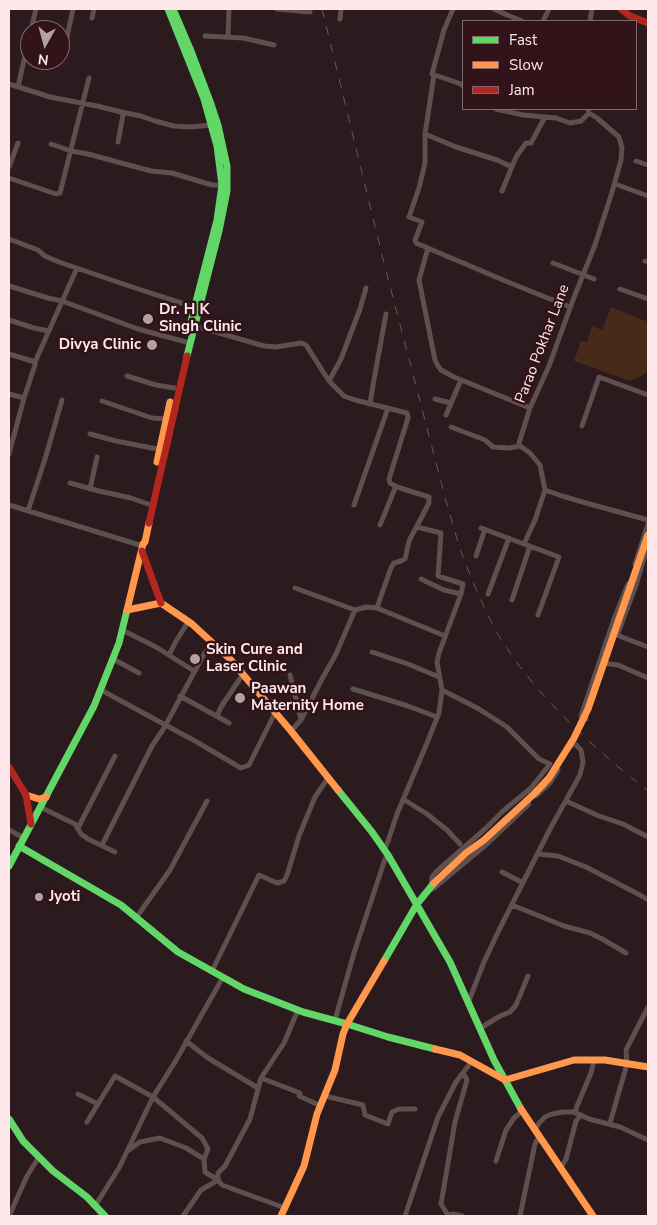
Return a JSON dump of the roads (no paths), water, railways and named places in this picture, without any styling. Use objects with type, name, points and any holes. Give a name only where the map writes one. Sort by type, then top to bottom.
[{"type":"main road","points":[[160,603],[141,542],[166,419],[217,220],[222,185],[221,166],[204,99],[168,9]]},
{"type":"main road","points":[[9,866],[94,706],[119,643],[145,542],[179,386],[228,191],[227,166],[218,125],[191,51],[173,9]]},
{"type":"main road","points":[[621,9],[630,16],[648,22]]},
{"type":"main road","points":[[281,1216],[304,1166],[317,1114],[335,1070],[347,1024],[417,904],[431,886],[535,793],[548,778],[574,738],[583,721],[648,535]]},
{"type":"main road","points":[[127,610],[160,603],[188,622],[230,658],[372,832],[386,852],[450,962],[479,1029],[522,1111],[593,1216]]},
{"type":"main road","points":[[9,767],[26,795],[31,824]]},
{"type":"main road","points":[[26,795],[39,798],[46,797]]},
{"type":"main road","points":[[19,846],[121,905],[178,952],[244,989],[298,1010],[388,1037],[460,1055],[505,1080],[574,1060],[605,1060],[648,1067]]},
{"type":"main road","points":[[9,1119],[22,1141],[105,1216]]},
{"type":"street","points":[[70,26],[74,9]]},
{"type":"street","points":[[92,18],[94,9]]},
{"type":"street","points":[[228,37],[229,9]]},
{"type":"street","points":[[277,9],[310,12]]},
{"type":"street","points":[[340,19],[341,9]]},
{"type":"street","points":[[453,9],[444,30],[432,74],[434,75],[425,134],[425,163],[409,217],[422,222],[416,243],[570,307]]},
{"type":"street","points":[[494,9],[520,20]]},
{"type":"street","points":[[205,36],[243,38],[274,45]]},
{"type":"street","points":[[18,86],[22,70]]},
{"type":"street","points":[[434,75],[462,85]]},
{"type":"street","points":[[9,178],[56,194],[60,193],[89,78]]},
{"type":"street","points":[[9,84],[50,96],[141,116],[174,126],[212,126]]},
{"type":"street","points":[[518,111],[556,118],[570,123],[581,122],[589,111]]},
{"type":"street","name":"Parao Pokhar Lane","points":[[520,446],[519,443],[530,408],[549,366],[570,307],[595,246],[622,153],[621,142],[616,134],[589,111]]},
{"type":"street","points":[[118,142],[123,116],[121,112]]},
{"type":"street","points":[[502,191],[516,157],[526,143],[531,143],[545,117]]},
{"type":"street","points":[[425,134],[512,167]]},
{"type":"street","points":[[9,167],[18,143]]},
{"type":"street","points":[[51,144],[71,151],[151,171],[172,174],[200,183],[222,185]]},
{"type":"street","points":[[636,161],[648,165]]},
{"type":"street","points":[[614,184],[648,196]]},
{"type":"street","points":[[9,239],[38,250],[45,256],[77,268],[194,306]]},
{"type":"street","points":[[428,248],[419,280],[436,360],[441,370],[530,408]]},
{"type":"street","points":[[553,263],[594,279]]},
{"type":"street","points":[[9,454],[35,362],[77,268]]},
{"type":"street","points":[[9,286],[62,301],[138,329],[186,342]]},
{"type":"street","points":[[328,381],[341,359],[366,288]]},
{"type":"street","points":[[620,289],[648,299]]},
{"type":"street","points":[[370,404],[386,314]]},
{"type":"street","points":[[9,320],[48,331]]},
{"type":"street","points":[[195,326],[264,346],[276,347],[301,342],[306,345],[328,381],[344,396],[407,413],[408,418],[389,479],[390,483],[396,486],[429,497],[429,503],[409,541],[405,559],[394,564],[391,568],[377,608]]},
{"type":"street","points":[[9,354],[35,362]]},
{"type":"street","points":[[127,376],[156,385],[174,388]]},
{"type":"street","points":[[582,426],[600,377],[648,395]]},
{"type":"street","points":[[446,415],[461,380]]},
{"type":"street","points":[[9,394],[24,398]]},
{"type":"street","points":[[435,399],[451,403]]},
{"type":"street","points":[[28,511],[62,400]]},
{"type":"street","points":[[102,401],[152,418],[166,419]]},
{"type":"street","points":[[354,505],[388,408]]},
{"type":"street","points":[[451,426],[485,440],[493,447],[509,448],[520,446],[540,464],[545,490],[535,520],[524,544]]},
{"type":"street","points":[[90,434],[116,442],[160,449]]},
{"type":"street","points":[[90,489],[97,458]]},
{"type":"street","points":[[70,483],[148,504]]},
{"type":"street","points":[[380,526],[396,486]]},
{"type":"street","points":[[545,490],[648,520]]},
{"type":"street","points":[[9,505],[143,547]]},
{"type":"street","points":[[648,524],[581,716],[586,719],[636,585],[648,545]]},
{"type":"street","points":[[335,1020],[397,814],[428,743],[437,717],[442,690],[436,662],[463,584],[438,576],[441,533],[417,527]]},
{"type":"street","points":[[476,556],[483,528],[559,557],[538,615]]},
{"type":"street","points":[[488,594],[508,538]]},
{"type":"street","points":[[512,600],[530,546]]},
{"type":"street","points":[[421,579],[444,590],[461,594]]},
{"type":"street","points":[[295,588],[356,610],[366,607],[377,608],[445,636]]},
{"type":"street","points":[[291,731],[301,720],[336,654],[356,610]]},
{"type":"street","points":[[170,655],[188,622]]},
{"type":"street","points":[[122,630],[170,655],[194,671]]},
{"type":"street","points":[[609,632],[648,647]]},
{"type":"street","points":[[102,845],[140,769],[212,642]]},
{"type":"street","points":[[372,652],[439,677]]},
{"type":"street","points":[[113,659],[139,673]]},
{"type":"street","points":[[599,662],[618,665],[648,678]]},
{"type":"street","points":[[217,716],[243,674]]},
{"type":"street","points":[[290,676],[301,720]]},
{"type":"street","points":[[353,689],[437,717]]},
{"type":"street","points":[[101,690],[166,724],[242,768],[249,765],[274,712]]},
{"type":"street","points":[[442,690],[479,709],[507,727],[539,760],[550,764],[531,788],[503,811],[486,830],[436,872],[432,877],[431,886],[434,888],[487,844],[550,783],[573,744],[580,750],[583,762],[580,775],[484,962],[468,1004]]},
{"type":"street","points":[[180,696],[229,723]]},
{"type":"street","points":[[78,828],[115,756]]},
{"type":"street","points":[[212,971],[259,875],[277,883],[284,881],[299,836],[313,803],[328,778]]},
{"type":"street","points":[[403,799],[427,814],[460,844]]},
{"type":"street","points":[[136,918],[170,870],[207,801]]},
{"type":"street","points":[[566,801],[599,816],[624,824],[648,837]]},
{"type":"street","points":[[40,808],[75,824],[81,834],[88,839],[116,852]]},
{"type":"street","points":[[9,830],[24,838]]},
{"type":"street","points":[[538,854],[558,856],[586,867],[648,900]]},
{"type":"street","points":[[502,872],[523,883]]},
{"type":"street","points":[[512,905],[564,926],[590,933],[626,953]]},
{"type":"street","points":[[479,1029],[510,1012],[516,1005],[528,976]]},
{"type":"street","points":[[95,1206],[119,1168],[153,1097],[223,978]]},
{"type":"street","points":[[610,1123],[628,1064],[626,1050],[648,1007]]},
{"type":"street","points":[[218,1180],[218,1173],[225,1166],[250,1119],[260,1078],[284,1043],[298,1010]]},
{"type":"street","points":[[186,1041],[208,1058],[258,1088]]},
{"type":"street","points":[[405,1216],[438,1116],[456,1082],[472,1060]]},
{"type":"street","points":[[560,1169],[570,1147],[578,1114],[577,1106],[591,1073],[594,1060]]},
{"type":"street","points":[[462,1216],[452,1214],[448,1216],[441,1204],[455,1122],[467,1080],[463,1073]]},
{"type":"street","points":[[87,1122],[115,1076],[153,1097],[202,1138],[208,1149],[204,1159],[205,1172],[218,1180],[222,1185],[285,1208]]},
{"type":"street","points":[[260,1078],[300,1092],[299,1096],[320,1106]]},
{"type":"street","points":[[78,1094],[98,1104]]},
{"type":"street","points":[[325,1096],[363,1105],[365,1116],[388,1124],[392,1112],[399,1109],[415,1109]]},
{"type":"street","points":[[496,1161],[506,1130],[514,1118],[522,1111]]},
{"type":"street","points":[[520,1216],[539,1124],[545,1117],[563,1112],[578,1114],[589,1119],[610,1123],[648,1140]]},
{"type":"street","points":[[127,1151],[140,1142],[160,1138],[186,1148],[204,1159]]},
{"type":"street","points":[[9,1216],[21,1188],[39,1157]]},
{"type":"street","points":[[183,1216],[201,1190],[218,1180]]},
{"type":"railway","points":[[322,9],[385,267],[445,497],[460,549],[472,580],[497,633],[536,687],[591,743],[648,791]]},
{"type":"place","name":"Dr. H K Singh Clinic","points":[[148,319]]},
{"type":"place","name":"Divya Clinic","points":[[152,345]]},
{"type":"place","name":"Skin Cure and Laser Clinic","points":[[195,659]]},
{"type":"place","name":"Paawan Maternity Home","points":[[240,698]]},
{"type":"place","name":"Jyoti","points":[[39,897]]}]
